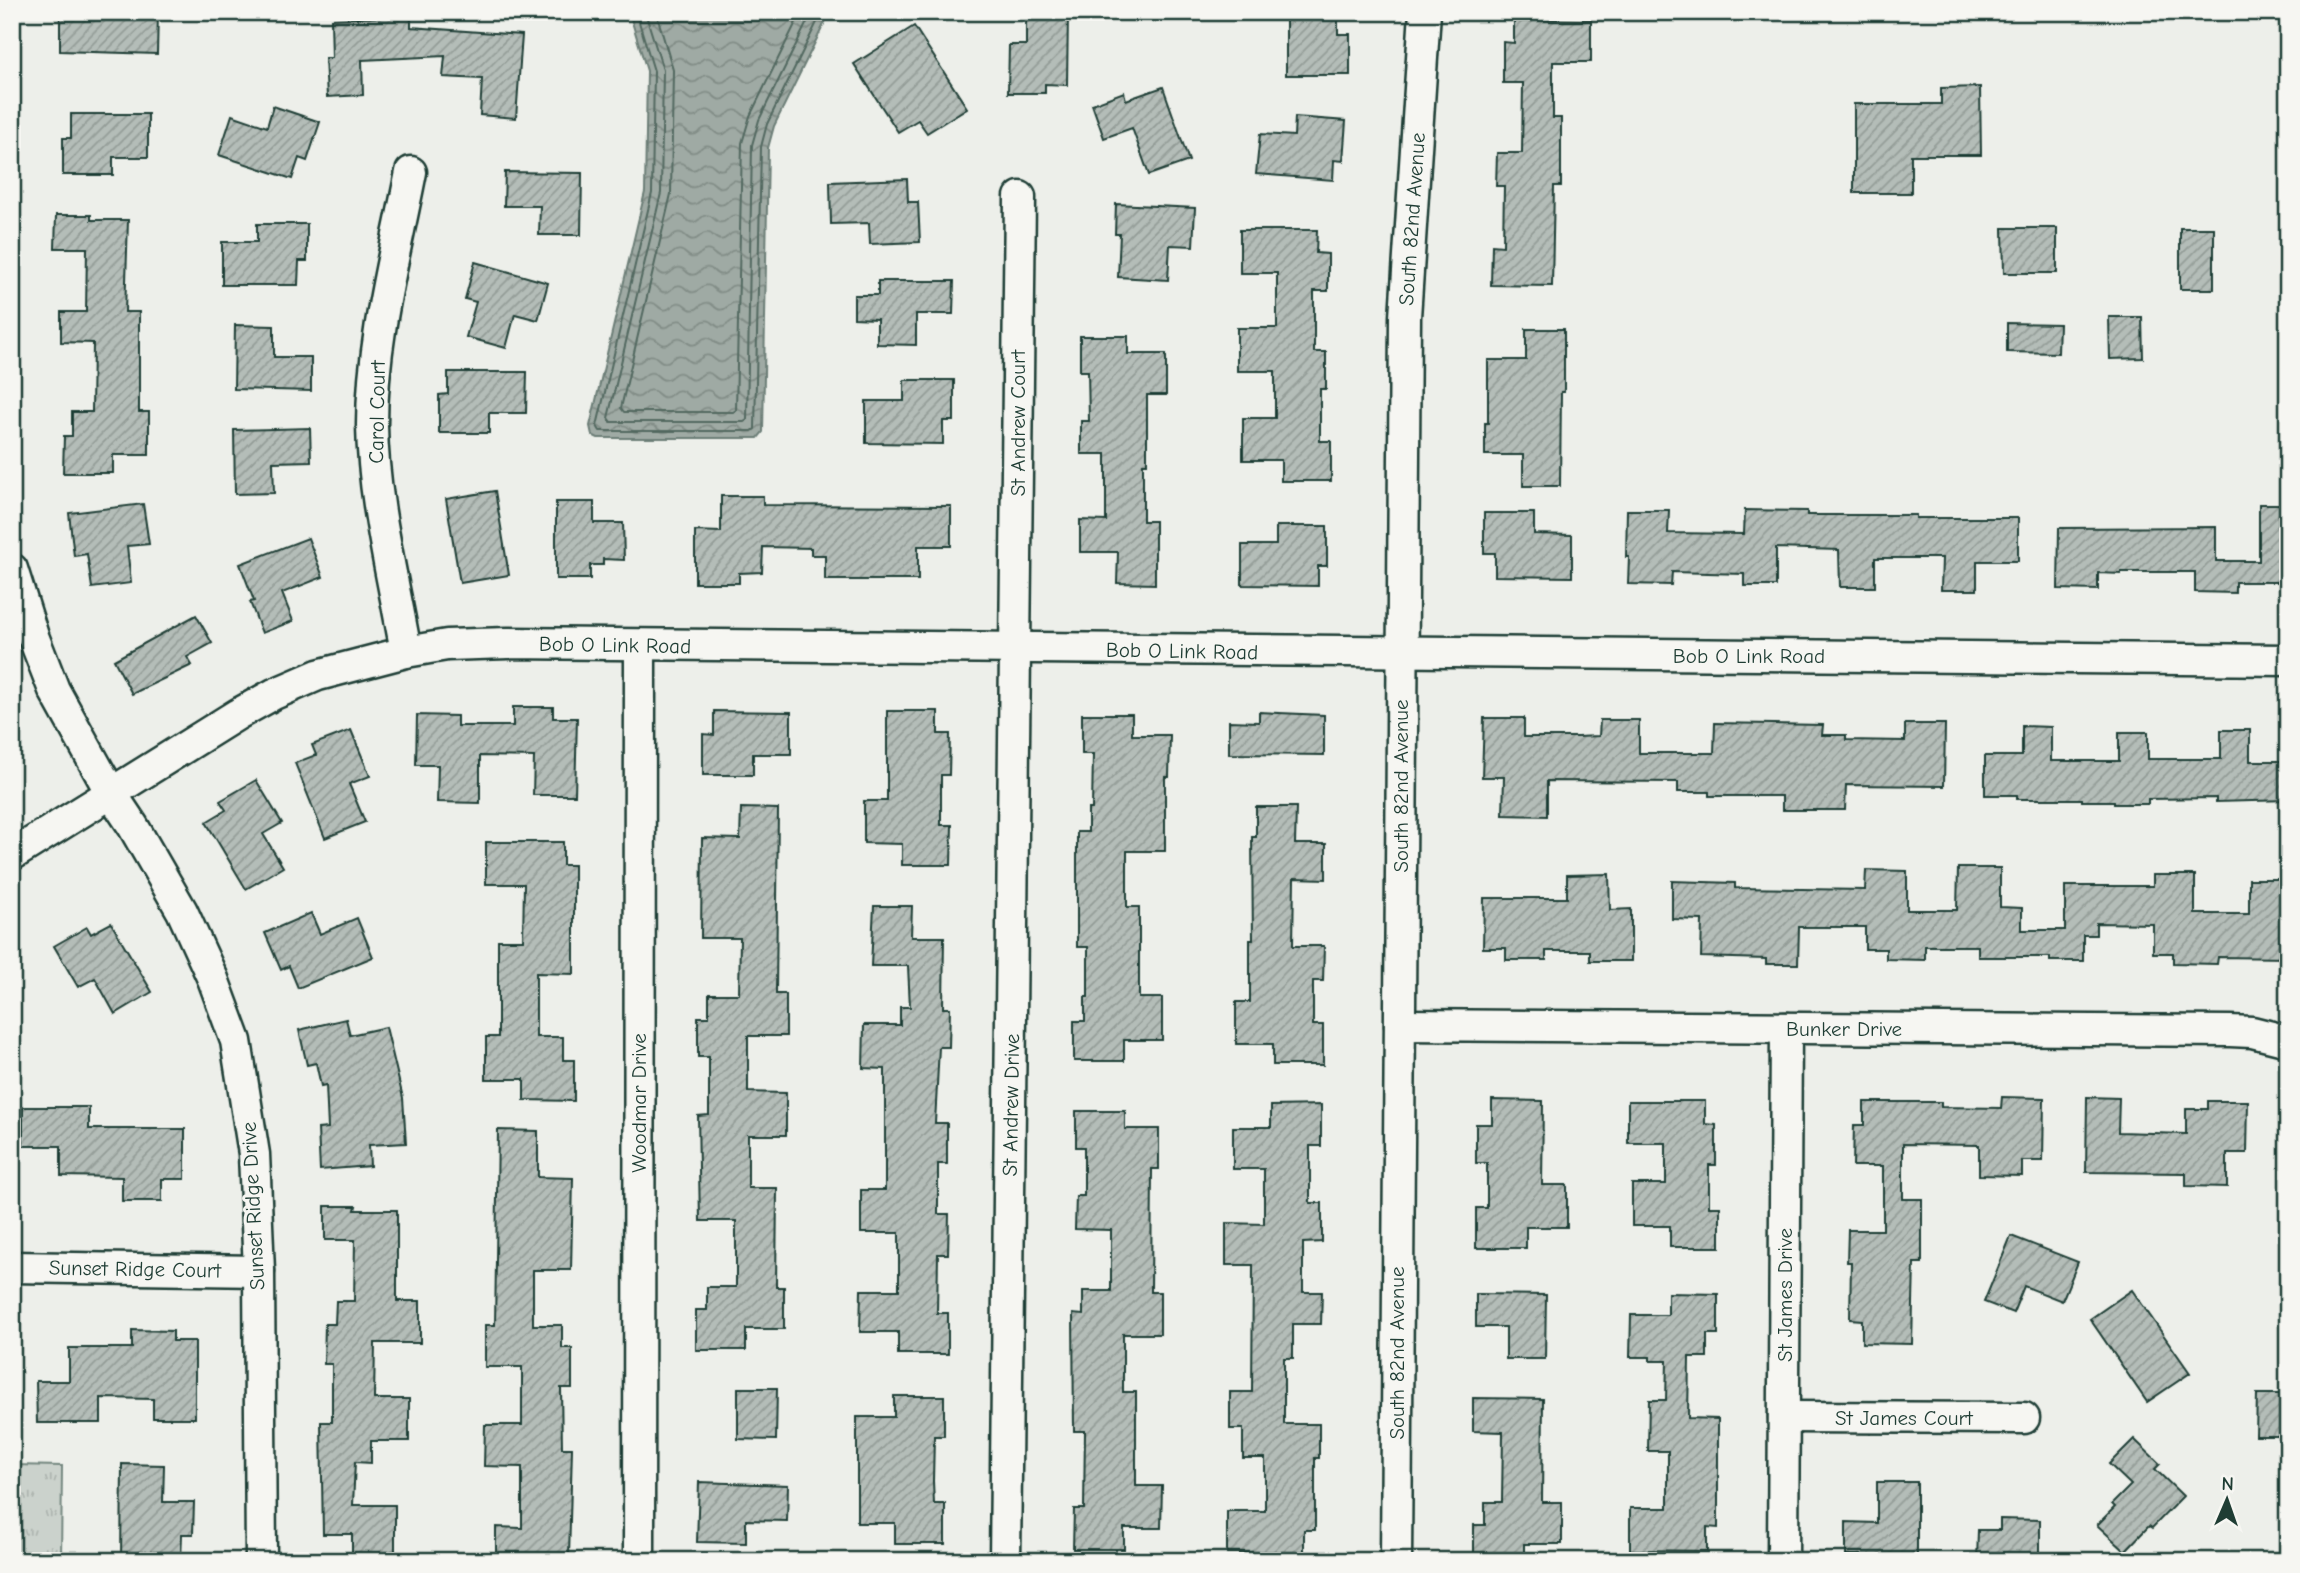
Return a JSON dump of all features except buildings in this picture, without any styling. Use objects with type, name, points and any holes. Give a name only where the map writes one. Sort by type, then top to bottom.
[{"type":"street","name":"South 82nd Avenue","points":[[1396,1561],[1405,317],[1424,12]]},
{"type":"street","name":"Carol Court","points":[[406,652],[379,501],[372,428],[373,384],[379,335],[411,172]]},
{"type":"street","name":"St Andrew Court","points":[[1016,649],[1020,197]]},
{"type":"street","name":"Sunset Ridge Drive","points":[[12,569],[25,615],[54,691],[182,911],[213,979],[236,1041],[254,1154],[259,1271],[261,1561]]},
{"type":"street","name":"Bob O Link Road","points":[[12,855],[274,694],[318,675],[406,652],[459,644],[2288,660]]},
{"type":"street","name":"Woodmar Drive","points":[[639,1561],[640,646]]},
{"type":"street","name":"St Andrew Drive","points":[[1005,1561],[1016,649]]},
{"type":"street","name":"Bunker Drive","points":[[1399,1025],[2230,1031],[2252,1032],[2288,1041]]},
{"type":"street","name":"St James Drive","points":[[1783,1561],[1786,1028]]},
{"type":"street","name":"Sunset Ridge Court","points":[[12,1267],[259,1271]]},
{"type":"street","name":"St James Court","points":[[1784,1417],[2024,1418]]},
{"type":"green space","points":[[12,1465],[62,1466],[61,1561],[12,1561]]},
{"type":"water","points":[[629,12],[830,12],[774,126],[768,148],[763,432],[758,438],[598,438],[592,435],[590,426],[645,192],[647,71]]}]
